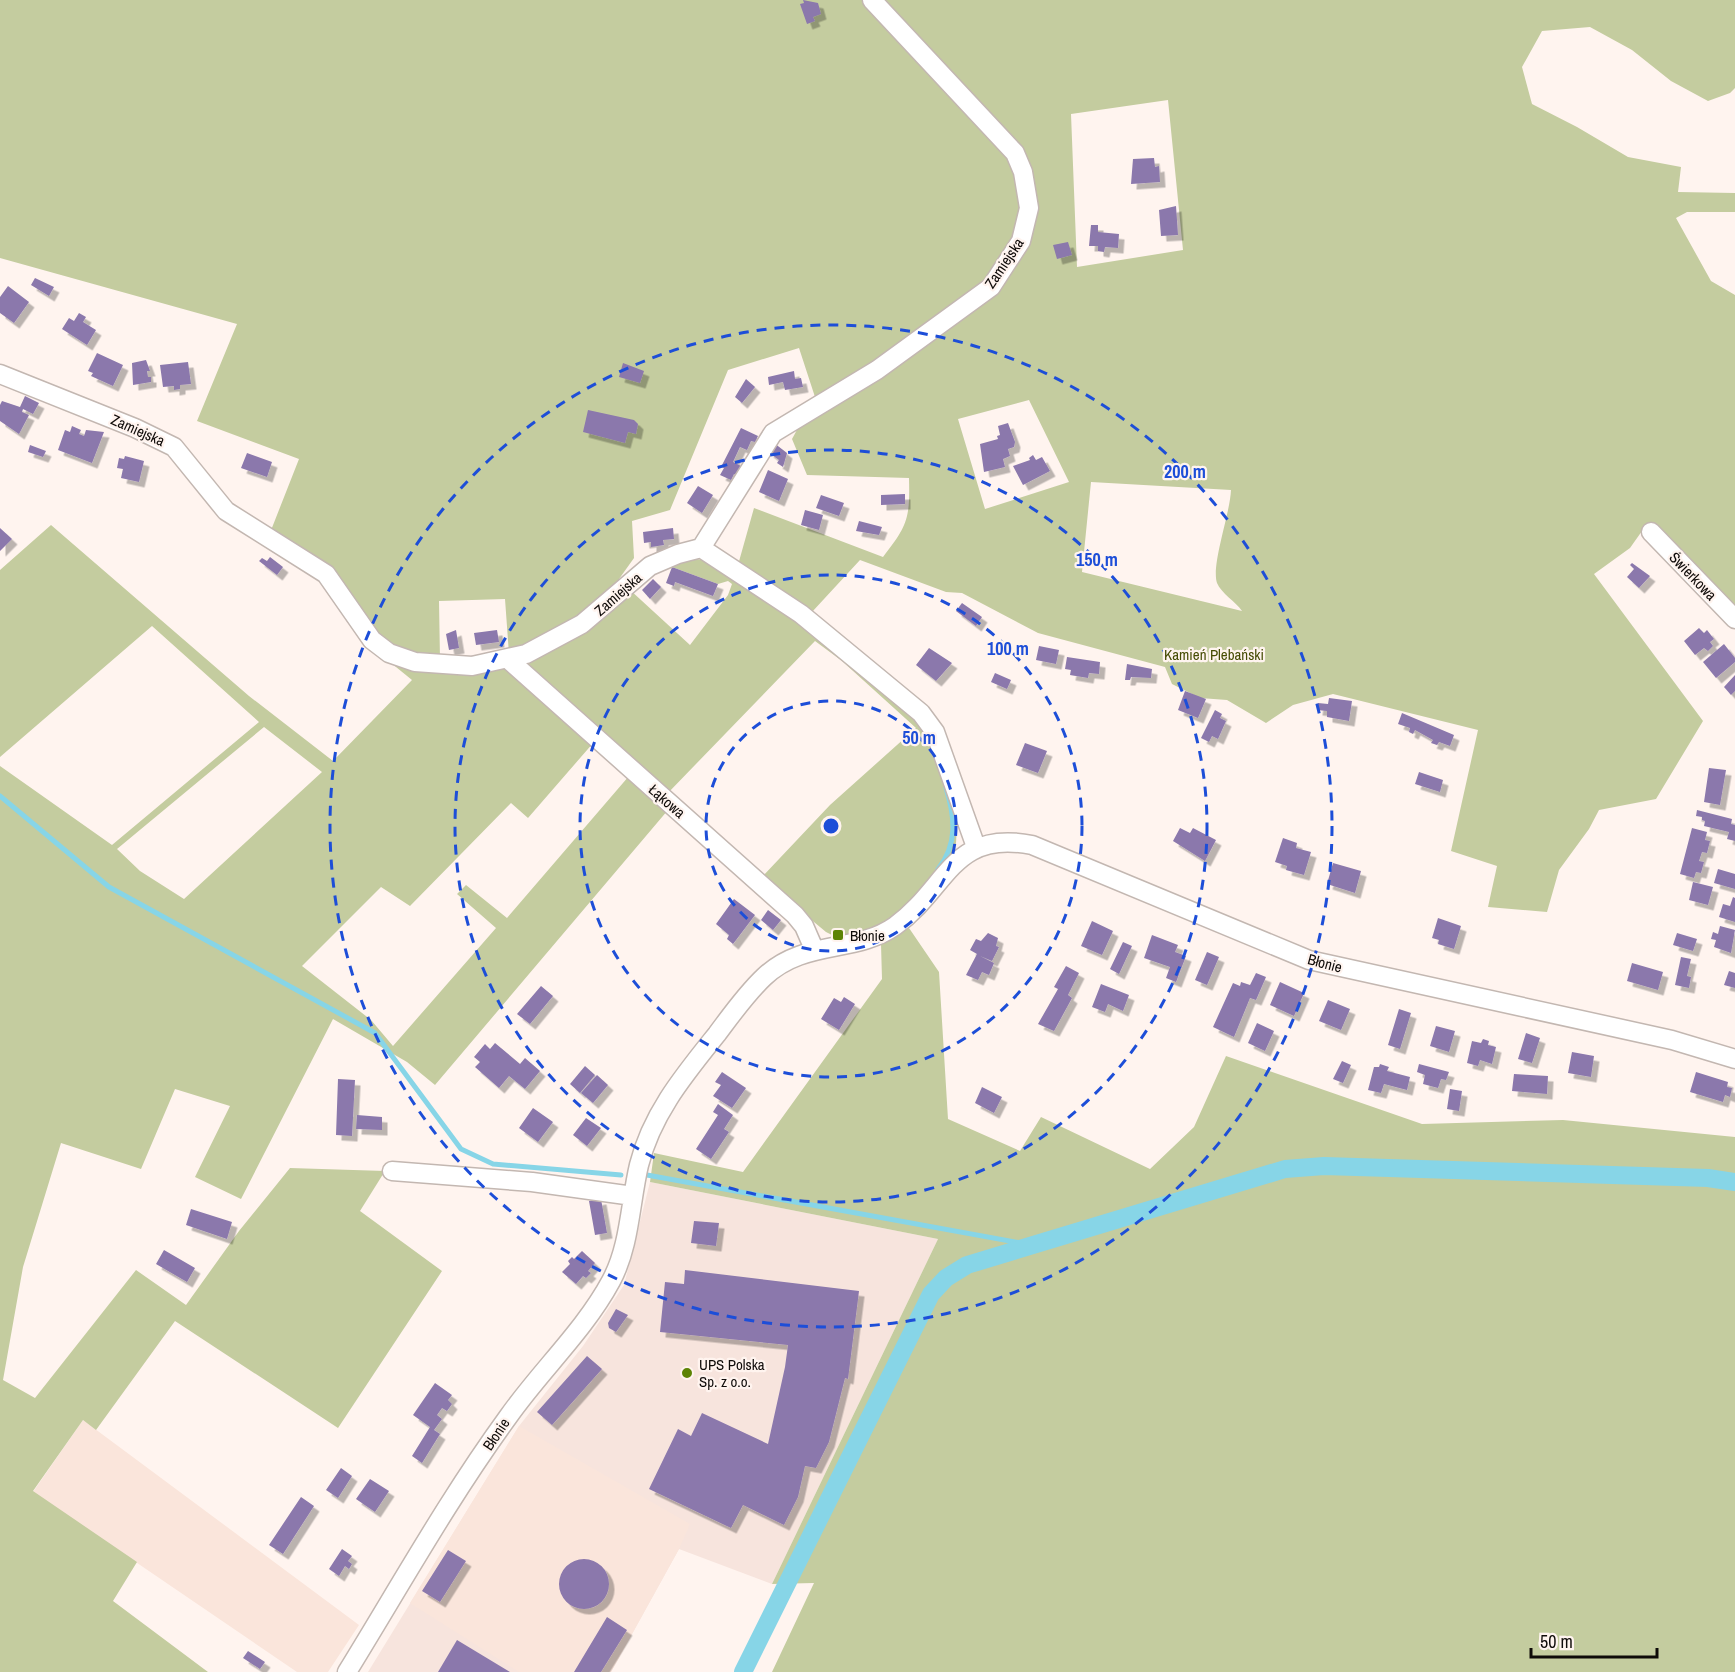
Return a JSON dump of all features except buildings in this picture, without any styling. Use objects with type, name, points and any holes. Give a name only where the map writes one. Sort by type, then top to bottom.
[{"type":"street","name":"Zamiejska","points":[[0,374],[125,424],[174,447],[226,511],[326,574],[366,633],[389,653],[415,662],[451,666],[509,660],[545,645],[582,624],[650,566],[701,548],[773,433],[877,370],[991,287],[1022,241],[1029,208],[1023,172],[1015,153],[872,0]]},
{"type":"street","name":"Świerkowa","points":[[1651,532],[1735,619]]},
{"type":"street","points":[[701,548],[801,614],[921,713],[935,732],[976,847]]},
{"type":"street","name":"Łąkowa","points":[[509,660],[795,915],[804,926],[814,949]]},
{"type":"street","name":"Błonie","points":[[347,1672],[464,1483],[509,1415],[598,1302],[613,1278],[623,1248],[648,1137],[677,1084],[765,976],[778,965],[814,949],[869,939],[895,926],[976,847],[1004,841],[1032,845],[1309,960],[1672,1040],[1735,1059]]},
{"type":"street","points":[[392,1171],[543,1183],[633,1196]]},
{"type":"shaded area","points":[[650,1182],[938,1239],[772,1584],[679,1549],[611,1672],[368,1672],[519,1426],[583,1346],[624,1285]]},
{"type":"shaded area","points":[[83,1420],[359,1625],[328,1672],[297,1672],[33,1492]]},
{"type":"shaded area","points":[[519,1426],[690,1524],[679,1549],[611,1672],[519,1672],[410,1603]]},
{"type":"green space","name":"Kamień Plebański","points":[[0,0],[1735,0],[1735,88],[1730,93],[1708,101],[1671,81],[1632,50],[1590,27],[1542,31],[1522,67],[1532,104],[1628,157],[1681,167],[1678,192],[1735,193],[1735,212],[1687,212],[1676,218],[1711,281],[1735,295],[1735,609],[1652,523],[1642,531],[1630,548],[1594,574],[1703,721],[1656,799],[1599,810],[1589,829],[1559,870],[1547,912],[1488,907],[1497,866],[1451,851],[1478,730],[1333,694],[1293,705],[1266,723],[1227,700],[1200,698],[1172,684],[1165,667],[1038,633],[962,593],[946,592],[860,560],[812,612],[738,565],[754,508],[883,557],[898,537],[906,520],[909,478],[807,475],[792,439],[815,397],[799,348],[728,370],[670,510],[632,521],[634,558],[619,579],[622,583],[574,626],[509,654],[505,599],[439,601],[440,660],[507,666],[594,742],[528,818],[511,803],[410,906],[381,887],[302,966],[371,1020],[393,1046],[496,928],[457,894],[466,885],[507,918],[629,776],[668,810],[435,1085],[407,1062],[333,1019],[241,1199],[195,1177],[230,1106],[175,1089],[141,1169],[61,1143],[23,1267],[3,1380],[35,1398],[136,1270],[186,1305],[239,1231],[290,1168],[385,1171],[360,1211],[442,1271],[338,1428],[175,1321],[96,1430],[83,1420],[33,1491],[137,1562],[113,1601],[208,1672],[0,1672],[0,766],[112,845],[259,722],[152,626],[0,757],[0,570],[51,525],[249,696],[333,761],[412,680],[380,654],[310,566],[266,543],[299,459],[197,421],[237,324],[0,258]],"holes":[[[1168,100],[1183,250],[1077,267],[1071,114]],[[1029,400],[1069,482],[985,509],[958,419]],[[1091,482],[1231,490],[1216,575],[1219,587],[1242,611],[1082,572]],[[264,727],[322,772],[184,899],[140,871],[117,849]]]},
{"type":"green space","points":[[691,558],[708,561],[785,608],[901,701],[931,740],[957,826],[956,843],[951,858],[903,911],[870,932],[838,938],[826,932],[761,878],[830,805],[916,728],[842,661],[815,641],[666,795],[518,661],[629,589],[690,645],[728,595],[732,584],[728,581],[718,584],[672,567],[669,562]]},
{"type":"green space","points":[[909,928],[939,972],[948,1119],[1020,1151],[1041,1117],[1150,1169],[1194,1127],[1226,1056],[1422,1124],[1563,1120],[1735,1137],[1735,1672],[772,1672],[814,1583],[772,1584],[938,1239],[650,1182],[654,1153],[743,1172],[882,979],[881,944]]},
{"type":"waterway","points":[[938,869],[949,850],[953,830],[946,788]]},
{"type":"waterway","points":[[0,796],[109,887],[375,1033],[461,1149],[493,1164],[621,1175]]},
{"type":"waterway","points":[[743,1672],[931,1294],[946,1278],[967,1265],[1285,1169],[1324,1166],[1708,1178],[1735,1182]]},
{"type":"waterway","points":[[647,1175],[1032,1245]]},
{"type":"place","name":"Błonie","points":[[838,935]]},
{"type":"place","name":"UPS Polska Sp. z o.o.","points":[[687,1373]]}]
